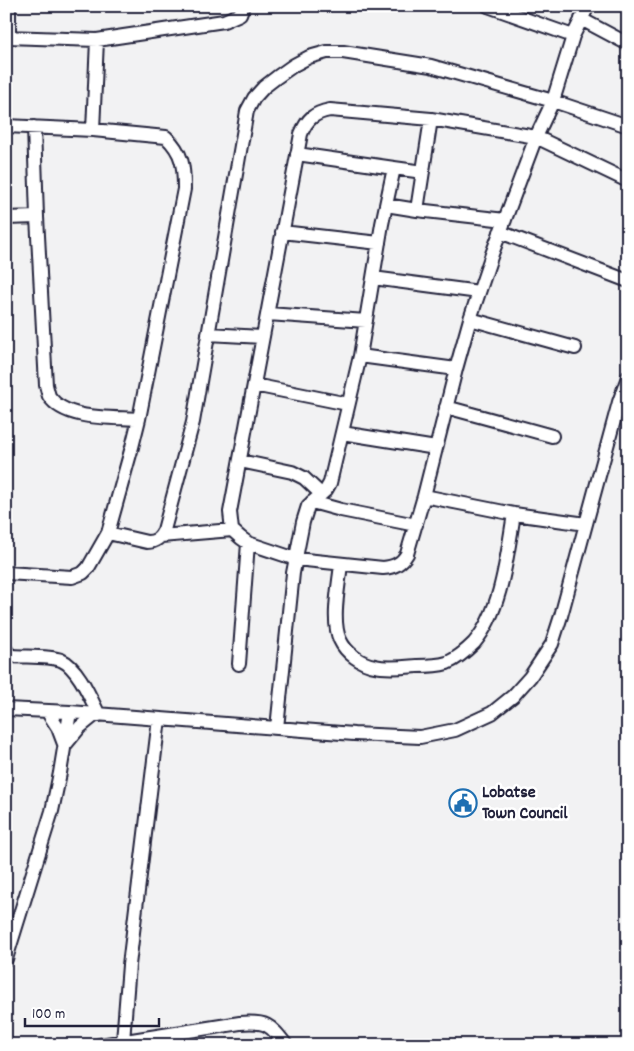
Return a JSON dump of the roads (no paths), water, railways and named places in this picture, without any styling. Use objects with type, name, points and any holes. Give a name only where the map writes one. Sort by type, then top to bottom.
[{"type":"street","points":[[9,6],[8,37],[97,40],[224,21],[240,14],[244,6]]},
{"type":"street","points":[[488,6],[508,10],[574,36]]},
{"type":"street","points":[[108,533],[152,542],[161,536],[232,530],[248,543],[296,560],[391,568],[404,559],[424,496],[470,319],[536,137],[553,101],[574,36],[588,6]]},
{"type":"street","points":[[581,19],[628,44]]},
{"type":"street","points":[[93,130],[97,40]]},
{"type":"street","points":[[161,536],[193,422],[247,111],[254,98],[264,87],[309,57],[327,52],[343,52],[431,66],[553,101],[628,126]]},
{"type":"street","points":[[232,530],[230,512],[297,154],[305,123],[321,112],[330,110],[431,119],[536,137],[628,181]]},
{"type":"street","points":[[417,210],[431,119]]},
{"type":"street","points":[[6,126],[93,130],[166,137],[177,149],[182,159],[184,175],[184,188],[139,419],[108,533],[88,568],[79,575],[72,577],[6,573]]},
{"type":"street","points":[[34,127],[36,218],[46,385],[49,396],[60,407],[82,416],[139,419]]},
{"type":"street","points":[[297,154],[423,172]]},
{"type":"street","points":[[277,728],[292,583],[304,516],[308,506],[326,490],[330,483],[360,356],[382,224],[394,168]]},
{"type":"street","points":[[386,205],[503,226],[628,280]]},
{"type":"street","points":[[6,218],[36,218]]},
{"type":"street","points":[[282,232],[379,243]]},
{"type":"street","points":[[373,278],[479,292]]},
{"type":"street","points":[[268,314],[366,321]]},
{"type":"street","points":[[470,319],[575,348]]},
{"type":"street","points":[[208,334],[263,337]]},
{"type":"street","points":[[360,356],[456,369]]},
{"type":"street","points":[[6,709],[70,712],[399,737],[420,737],[455,730],[492,713],[513,696],[530,677],[552,644],[564,608],[619,402],[628,377]]},
{"type":"street","points":[[254,385],[348,404]]},
{"type":"street","points":[[446,407],[552,436]]},
{"type":"street","points":[[342,433],[436,448]]},
{"type":"street","points":[[240,461],[292,472],[304,478],[317,498],[348,511],[416,524]]},
{"type":"street","points":[[424,496],[514,514],[586,524]]},
{"type":"street","points":[[341,564],[336,612],[337,627],[340,639],[349,653],[361,661],[375,666],[438,665],[448,662],[474,643],[484,626],[495,604],[502,579],[514,514]]},
{"type":"street","points":[[239,664],[248,543]]},
{"type":"street","points":[[6,650],[13,656],[62,661],[81,680],[99,715]]},
{"type":"street","points":[[47,711],[58,728],[64,746]]},
{"type":"street","points":[[6,959],[52,811],[70,712]]},
{"type":"street","points":[[64,746],[80,727],[99,715]]},
{"type":"street","points":[[123,1043],[129,965],[159,719]]},
{"type":"street","points":[[100,1045],[252,1022],[270,1026],[286,1045]]},
{"type":"place","name":"Lobatse Town Council","points":[[463,803]]}]
